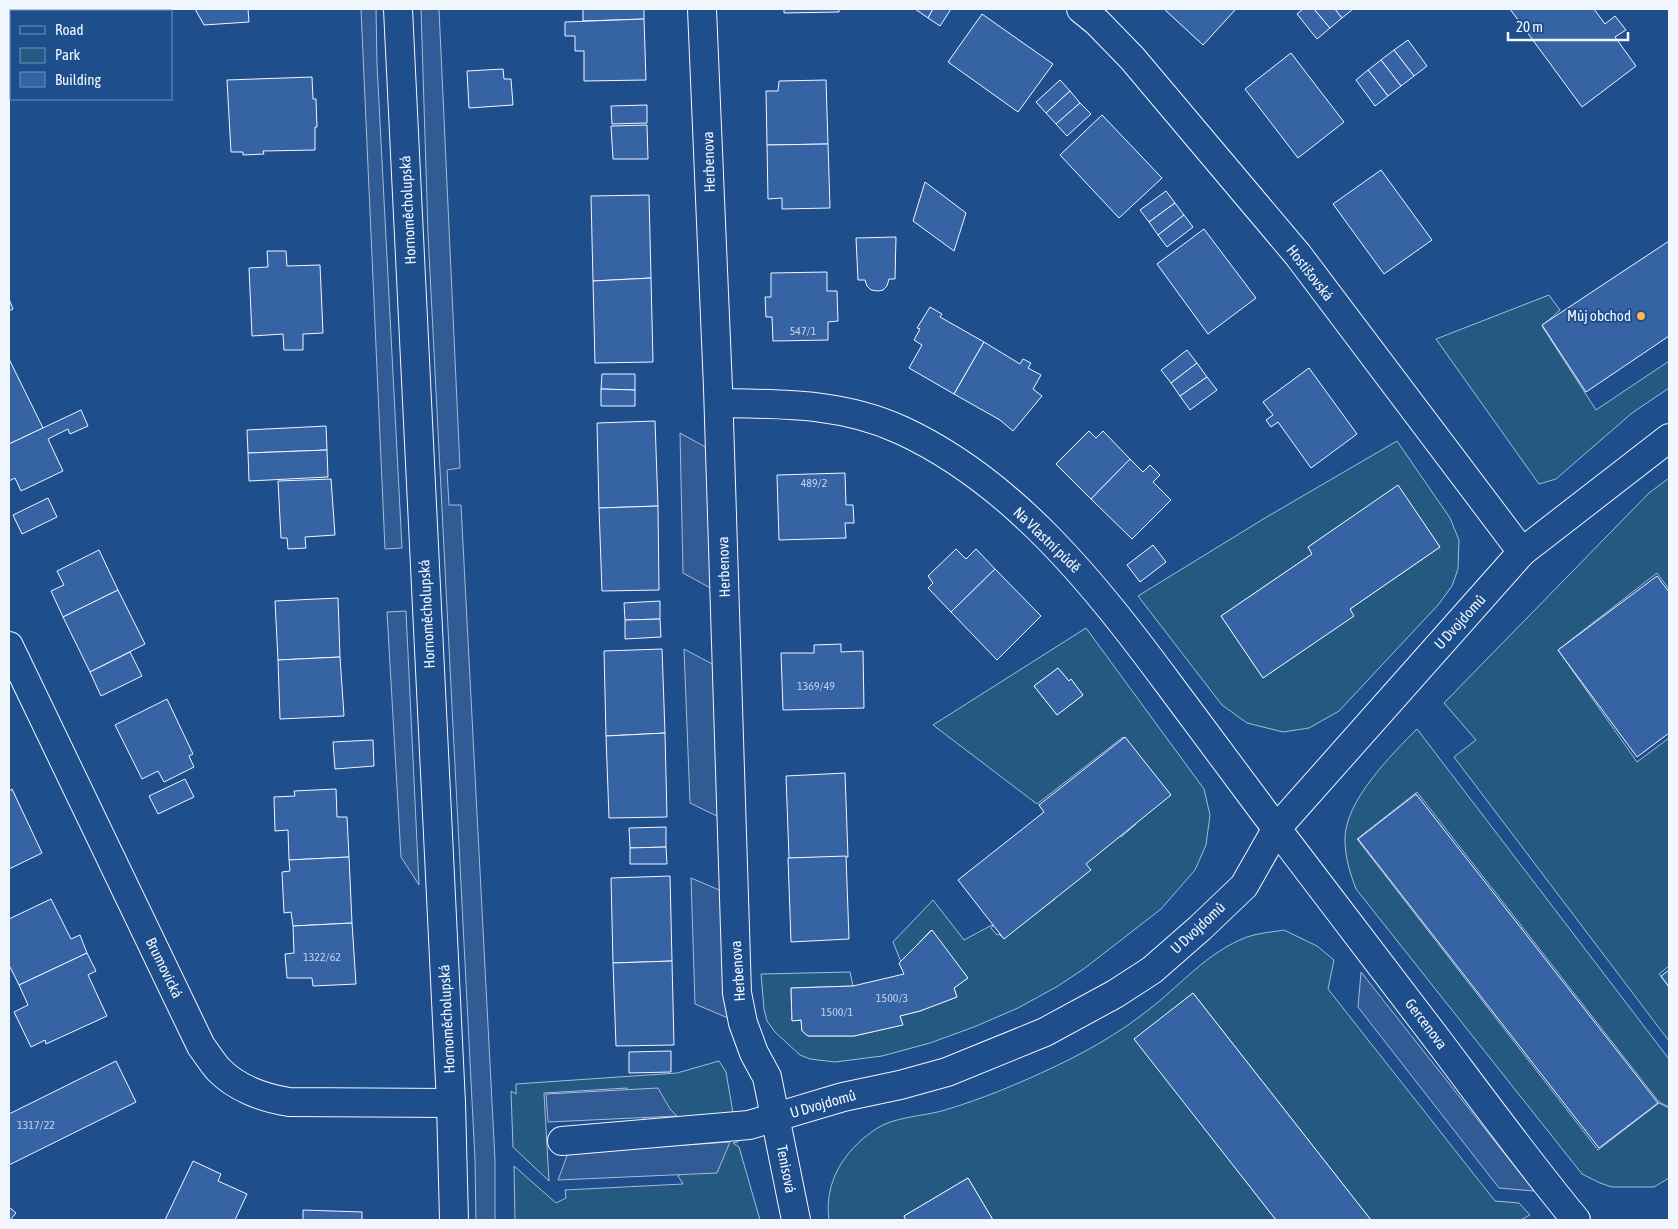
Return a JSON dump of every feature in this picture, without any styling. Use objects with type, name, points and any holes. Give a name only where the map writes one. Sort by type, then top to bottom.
[{"type":"street","name":"Hornoměcholupská","points":[[398,9],[451,1103],[454,1220]]},
{"type":"street","name":"Herbenova","points":[[702,9],[719,403],[737,993],[743,1024],[754,1053],[767,1077],[775,1118]]},
{"type":"street","name":"Hostišovská","points":[[1080,9],[1097,22],[1132,58],[1298,256],[1522,552]]},
{"type":"street","name":"Na Vlastní půdě","points":[[719,403],[810,406],[832,408],[853,414],[906,433],[943,454],[981,480],[1044,534],[1066,556],[1117,615],[1277,828]]},
{"type":"street","name":"U Dvojdomů","points":[[562,1141],[750,1126],[843,1097],[900,1085],[947,1072],[1045,1032],[1115,994],[1152,970],[1244,886],[1277,828],[1522,552],[1669,438]]},
{"type":"street","name":"Brumovická","points":[[9,646],[202,1046],[216,1068],[236,1084],[248,1090],[289,1102],[451,1103]]},
{"type":"street","name":"Gercenova","points":[[1277,828],[1576,1220]]},
{"type":"street","name":"Tenisová","points":[[775,1118],[796,1220]]},
{"type":"green space","points":[[1549,295],[1560,310],[1542,326],[1596,410],[1669,361],[1669,388],[1632,413],[1556,479],[1539,484],[1436,339]]},
{"type":"green space","points":[[1397,441],[1450,518],[1459,540],[1458,569],[1452,586],[1438,605],[1339,711],[1309,728],[1283,732],[1247,723],[1222,705],[1138,596],[1265,518]],"holes":[[[1398,486],[1440,547],[1350,609],[1353,616],[1263,678],[1221,616],[1312,554],[1308,547]]]},
{"type":"green space","points":[[1669,478],[1669,589],[1657,573],[1558,650],[1637,762],[1669,738],[1669,966],[1659,974],[1669,987],[1669,1041],[1454,757],[1476,740],[1444,703],[1649,493]]},
{"type":"green space","points":[[1086,628],[1204,789],[1210,815],[1206,845],[1195,870],[1161,909],[1085,968],[1058,986],[1018,1008],[930,1043],[882,1056],[835,1062],[810,1059],[800,1055],[775,1032],[767,1021],[761,974],[850,972],[853,986],[791,988],[792,1020],[801,1020],[802,1031],[808,1036],[854,1036],[902,1025],[900,1016],[920,1011],[957,997],[954,988],[968,978],[931,930],[901,962],[893,942],[933,900],[964,940],[992,925],[991,928],[997,935],[999,934],[1003,938],[1055,899],[1084,863],[1119,835],[1121,837],[1136,824],[1135,822],[1170,794],[1123,737],[1037,804],[933,725]],"holes":[[[1058,668],[1069,681],[1071,680],[1083,695],[1057,715],[1034,686]]]},
{"type":"green space","points":[[1417,729],[1669,1059],[1669,1107],[1659,1102],[1417,792],[1357,839],[1598,1150],[1659,1103],[1669,1108],[1669,1178],[1654,1187],[1612,1187],[1582,1174],[1356,889],[1348,865],[1345,846],[1347,825],[1352,810],[1371,780]]},
{"type":"green space","points":[[1284,930],[1317,946],[1334,960],[1328,989],[1495,1201],[1519,1203],[1530,1215],[1521,1220],[1371,1220],[1193,993],[1135,1039],[1276,1220],[993,1220],[968,1178],[904,1216],[906,1220],[829,1220],[828,1206],[830,1193],[838,1170],[853,1149],[873,1131],[889,1122],[945,1110],[973,1101],[1066,1061],[1102,1042],[1125,1027],[1219,951],[1247,937]]},
{"type":"green space","points":[[719,1061],[726,1072],[738,1142],[733,1143],[739,1147],[760,1220],[515,1220],[514,1166],[556,1203],[566,1198],[565,1190],[683,1184],[678,1176],[694,1165],[661,1149],[627,1088],[544,1093],[549,1181],[513,1147],[511,1091],[516,1094],[516,1084],[677,1073]]},
{"type":"shaded area","points":[[361,9],[376,9],[377,64],[402,548],[385,549]]},
{"type":"shaded area","points":[[421,9],[439,9],[460,468],[447,470],[449,505],[461,505],[495,1160],[495,1220],[476,1220],[475,1160],[428,233]]},
{"type":"shaded area","points":[[680,433],[709,449],[714,590],[683,573]]},
{"type":"shaded area","points":[[406,611],[419,885],[401,857],[387,612]]},
{"type":"shaded area","points":[[684,649],[716,666],[721,818],[690,803]]},
{"type":"shaded area","points":[[691,878],[724,892],[728,1018],[695,1004]]},
{"type":"shaded area","points":[[1361,972],[1534,1191],[1499,1188],[1358,1007]]},
{"type":"shaded area","points":[[658,1088],[670,1109],[677,1116],[548,1122],[546,1094]]},
{"type":"shaded area","points":[[730,1142],[717,1173],[558,1180],[568,1153]]},
{"type":"building","points":[[87,9],[105,9],[102,10]]},
{"type":"building","points":[[195,9],[248,9],[249,22],[204,25]]},
{"type":"building","points":[[583,9],[644,9],[644,19],[583,21]]},
{"type":"building","points":[[784,9],[839,9],[839,12],[784,13]]},
{"type":"building","points":[[915,9],[933,9],[928,18]]},
{"type":"building","points":[[933,9],[951,9],[940,26],[928,18]]},
{"type":"building","points":[[1164,9],[1236,9],[1203,45]]},
{"type":"building","points":[[1303,9],[1314,9],[1330,28],[1317,39],[1297,14]]},
{"type":"building","points":[[1314,9],[1335,9],[1342,18],[1330,28]]},
{"type":"building","points":[[1335,9],[1353,9],[1342,18]]},
{"type":"building","points":[[1510,9],[1594,9],[1605,24],[1615,16],[1626,30],[1615,37],[1636,66],[1582,107]]},
{"type":"building","points":[[982,14],[1053,64],[1018,112],[948,62]]},
{"type":"building","points":[[644,19],[646,80],[584,81],[584,51],[575,51],[575,36],[565,36],[565,22]]},
{"type":"building","points":[[1408,40],[1427,66],[1414,76],[1394,50]]},
{"type":"building","points":[[1394,50],[1414,76],[1401,86],[1381,60]]},
{"type":"building","points":[[1291,53],[1344,122],[1298,158],[1245,89]]},
{"type":"building","points":[[1381,60],[1401,86],[1388,96],[1368,70]]},
{"type":"building","points":[[503,69],[504,79],[511,79],[513,105],[469,108],[467,71]]},
{"type":"building","points":[[1368,70],[1388,96],[1375,106],[1356,80]]},
{"type":"building","points":[[312,77],[313,99],[316,99],[317,127],[315,127],[315,150],[263,151],[264,154],[243,155],[243,152],[231,152],[227,80]]},
{"type":"building","points":[[826,80],[828,144],[767,145],[766,91],[778,91],[779,81]]},
{"type":"building","points":[[1060,80],[1070,91],[1046,113],[1036,102]]},
{"type":"building","points":[[1070,91],[1080,103],[1056,124],[1046,113]]},
{"type":"building","points":[[1080,103],[1091,114],[1067,136],[1056,124]]},
{"type":"building","points":[[647,105],[647,123],[612,124],[611,106]]},
{"type":"building","points":[[1102,115],[1162,178],[1119,218],[1060,155]]},
{"type":"building","points":[[647,125],[648,159],[613,159],[611,126]]},
{"type":"building","points":[[828,144],[830,208],[782,209],[782,198],[768,199],[767,145]]},
{"type":"building","points":[[1381,170],[1432,240],[1384,274],[1333,204]]},
{"type":"building","points":[[925,182],[966,213],[954,251],[913,221]]},
{"type":"building","points":[[1166,191],[1175,203],[1149,222],[1140,210]]},
{"type":"building","points":[[649,195],[651,278],[593,281],[591,196]]},
{"type":"building","points":[[1175,203],[1184,215],[1158,235],[1149,222]]},
{"type":"building","points":[[1184,215],[1193,227],[1167,247],[1158,235]]},
{"type":"building","points":[[1204,229],[1256,298],[1208,334],[1157,264]]},
{"type":"building","points":[[896,237],[895,279],[889,279],[887,286],[883,290],[871,290],[865,280],[858,280],[856,238]]},
{"type":"building","points":[[1669,241],[1669,336],[1586,392],[1542,325]]},
{"type":"building","points":[[267,251],[286,251],[287,266],[320,265],[323,333],[303,334],[303,350],[284,350],[283,334],[252,336],[249,268],[268,267]]},
{"type":"building","points":[[827,272],[827,291],[837,291],[838,321],[828,322],[828,340],[773,341],[772,317],[766,317],[765,297],[771,297],[771,273]]},
{"type":"building","points":[[651,278],[653,362],[595,363],[593,281]]},
{"type":"building","points":[[9,299],[13,309],[9,311]]},
{"type":"building","points":[[930,307],[942,314],[940,317],[984,342],[954,394],[909,368],[922,345],[914,340],[920,329],[917,328]]},
{"type":"building","points":[[984,342],[1020,364],[1023,359],[1031,363],[1028,368],[1041,375],[1033,389],[1042,396],[1013,431],[1000,420],[954,394]]},
{"type":"building","points":[[1187,350],[1197,363],[1171,383],[1161,370]]},
{"type":"building","points":[[9,359],[43,428],[9,444]]},
{"type":"building","points":[[1197,363],[1207,377],[1180,396],[1171,383]]},
{"type":"building","points":[[1309,368],[1357,434],[1311,468],[1278,422],[1271,427],[1266,420],[1273,415],[1263,402]]},
{"type":"building","points":[[602,374],[635,374],[635,390],[601,389]]},
{"type":"building","points":[[1207,377],[1217,390],[1190,410],[1180,396]]},
{"type":"building","points":[[601,389],[635,390],[635,406],[601,406]]},
{"type":"building","points":[[81,410],[88,426],[70,434],[68,429],[48,439],[63,471],[21,491],[15,478],[9,481],[9,444]]},
{"type":"building","points":[[655,421],[658,506],[599,508],[597,423]]},
{"type":"building","points":[[326,426],[327,450],[248,453],[247,430]]},
{"type":"building","points":[[1089,431],[1096,438],[1103,431],[1130,459],[1091,499],[1056,464]]},
{"type":"building","points":[[327,450],[328,477],[249,481],[248,453]]},
{"type":"building","points":[[1130,459],[1143,472],[1150,465],[1160,475],[1153,482],[1171,500],[1132,539],[1091,499]]},
{"type":"building","points":[[845,473],[846,505],[853,505],[854,523],[845,523],[846,538],[779,540],[777,475]]},
{"type":"building","points":[[331,479],[335,535],[305,537],[306,548],[288,549],[287,538],[281,538],[278,481]]},
{"type":"building","points":[[1398,485],[1440,547],[1350,609],[1354,616],[1263,678],[1221,616],[1312,554],[1308,547]]},
{"type":"building","points":[[48,498],[57,517],[22,534],[13,515]]},
{"type":"building","points":[[658,506],[659,590],[602,591],[599,508]]},
{"type":"building","points":[[1153,545],[1166,562],[1140,582],[1127,565]]},
{"type":"building","points":[[956,549],[966,559],[976,549],[995,569],[951,612],[928,588],[933,583],[928,576]]},
{"type":"building","points":[[99,550],[118,590],[63,617],[51,591],[64,585],[57,571]]},
{"type":"building","points":[[995,569],[1041,616],[997,660],[951,612]]},
{"type":"building","points":[[1657,576],[1669,592],[1669,733],[1637,757],[1558,650]]},
{"type":"building","points":[[118,590],[145,644],[90,672],[63,617]]},
{"type":"building","points":[[338,598],[340,657],[278,660],[275,601]]},
{"type":"building","points":[[660,601],[660,619],[625,620],[624,603]]},
{"type":"building","points":[[660,619],[661,637],[625,639],[625,620]]},
{"type":"building","points":[[841,644],[841,652],[863,651],[864,708],[783,710],[781,653],[814,653],[814,645]]},
{"type":"building","points":[[662,649],[665,733],[606,736],[604,651]]},
{"type":"building","points":[[130,652],[142,676],[101,696],[90,672]]},
{"type":"building","points":[[340,657],[344,716],[280,719],[278,660]]},
{"type":"building","points":[[1058,668],[1069,681],[1071,679],[1083,695],[1057,715],[1034,686]]},
{"type":"building","points":[[167,699],[193,754],[189,756],[194,767],[164,782],[158,771],[142,779],[115,725]]},
{"type":"building","points":[[665,733],[667,817],[609,818],[606,736]]},
{"type":"building","points":[[1125,737],[1171,795],[1086,864],[1091,870],[1004,939],[958,880],[1044,812],[1039,805]]},
{"type":"building","points":[[373,740],[374,766],[335,769],[333,742]]},
{"type":"building","points":[[845,773],[848,857],[789,858],[786,776]]},
{"type":"building","points":[[185,779],[194,797],[158,814],[149,796]]},
{"type":"building","points":[[12,789],[42,853],[9,869],[9,791]]},
{"type":"building","points":[[336,789],[337,817],[347,817],[349,857],[289,860],[288,830],[275,831],[274,797],[295,796],[294,791]]},
{"type":"building","points":[[1416,794],[1658,1103],[1599,1148],[1358,839]]},
{"type":"building","points":[[666,827],[666,847],[630,848],[629,828]]},
{"type":"building","points":[[666,847],[667,864],[630,864],[630,848]]},
{"type":"building","points":[[846,856],[849,939],[791,942],[788,858]]},
{"type":"building","points":[[349,857],[352,923],[293,926],[291,912],[284,913],[282,872],[290,871],[289,860]]},
{"type":"building","points":[[670,876],[672,961],[613,963],[611,878]]},
{"type":"building","points":[[51,899],[71,939],[80,935],[87,953],[19,985],[9,965],[9,919]]},
{"type":"building","points":[[352,923],[356,984],[313,986],[312,978],[287,978],[285,954],[294,953],[293,926]]},
{"type":"building","points":[[932,930],[968,978],[954,988],[957,997],[920,1011],[900,1016],[903,1025],[854,1036],[808,1036],[802,1031],[801,1020],[792,1021],[791,988],[853,986],[904,974],[899,963]]},
{"type":"building","points":[[87,953],[96,971],[88,975],[107,1016],[46,1044],[45,1040],[31,1047],[14,1012],[28,1005],[19,985]]},
{"type":"building","points":[[672,961],[674,1045],[616,1046],[613,963]]},
{"type":"building","points":[[1669,970],[1669,987],[1661,976]]},
{"type":"building","points":[[1193,993],[1371,1220],[1276,1220],[1134,1039]]},
{"type":"building","points":[[671,1051],[671,1072],[629,1073],[629,1052]]},
{"type":"building","points":[[116,1061],[136,1102],[9,1165],[9,1114]]},
{"type":"building","points":[[193,1161],[221,1174],[218,1181],[247,1194],[235,1220],[165,1220]]},
{"type":"building","points":[[968,1178],[993,1220],[906,1220],[904,1216]]},
{"type":"building","points":[[9,1207],[16,1213],[10,1220],[9,1220]]},
{"type":"building","points":[[303,1210],[362,1212],[362,1220],[303,1220]]},
{"type":"place","name":"Můj obchod","points":[[1641,316]]}]
